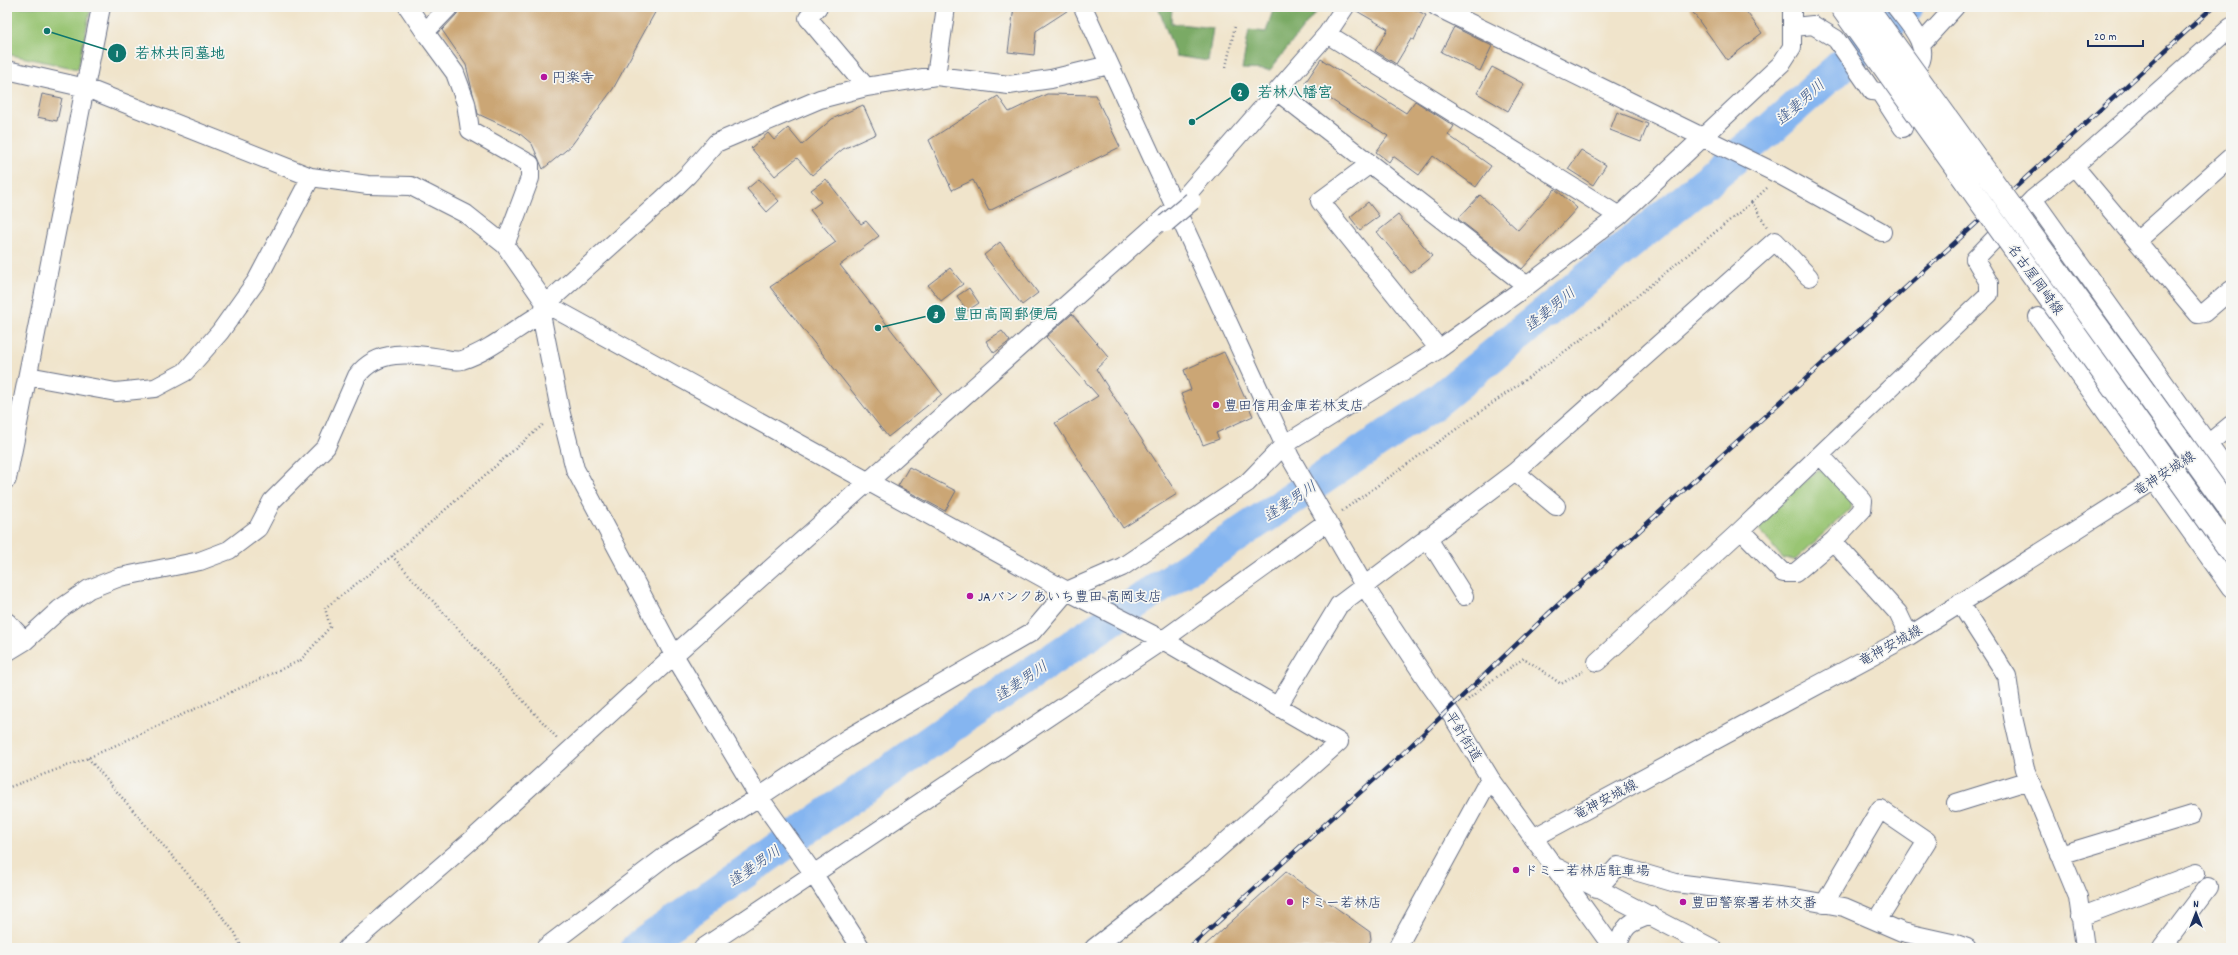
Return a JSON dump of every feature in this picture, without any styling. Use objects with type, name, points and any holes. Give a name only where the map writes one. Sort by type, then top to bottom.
[{"type":"main road","name":"名古屋岡崎線","points":[[1841,7],[2231,552]]},
{"type":"main road","name":"名古屋岡崎線","points":[[1866,7],[2231,512]]},
{"type":"street","points":[[7,479],[101,7]]},
{"type":"street","points":[[408,7],[424,32],[455,73],[466,104],[470,130],[530,164],[530,178],[505,245]]},
{"type":"street","points":[[424,32],[449,7]]},
{"type":"street","points":[[818,7],[808,18],[866,86]]},
{"type":"street","points":[[936,76],[946,7]]},
{"type":"street","name":"平針街道","points":[[1083,7],[1109,65],[1184,204],[1287,451],[1365,587],[1451,714],[1490,778],[1613,948]]},
{"type":"street","points":[[1166,223],[1184,204],[1327,34],[1344,7]]},
{"type":"street","points":[[1437,7],[1780,175],[1882,232]]},
{"type":"street","points":[[545,948],[667,855],[761,800],[848,738],[1032,632],[1071,592],[1122,567],[1136,558],[1247,483],[1287,451],[1439,349],[1528,286],[1619,216],[1704,138],[1781,64],[1792,47],[1794,27],[1792,7]]},
{"type":"street","points":[[1877,93],[1888,93],[1918,67],[1923,56],[1919,40],[1896,7]]},
{"type":"street","points":[[1919,40],[1955,7]]},
{"type":"street","points":[[1794,27],[1813,25],[1836,39],[1904,128]]},
{"type":"street","points":[[1597,662],[1741,530],[1989,294],[1989,283],[1975,259],[2033,199],[2074,166],[2231,27]]},
{"type":"street","points":[[1327,34],[1619,216]]},
{"type":"street","points":[[7,652],[25,641],[60,609],[89,589],[120,577],[200,562],[229,550],[258,528],[272,502],[326,447],[357,376],[364,367],[385,356],[410,354],[459,361],[477,355],[543,309],[663,200],[688,176],[716,143],[820,98],[866,86],[936,76],[1009,85],[1052,79],[1109,65]]},
{"type":"street","points":[[7,70],[86,88],[311,177],[368,185],[411,186],[466,214],[505,245],[543,309],[560,410],[576,469],[674,655],[761,800],[812,872],[861,948]]},
{"type":"street","points":[[1278,92],[1528,286]]},
{"type":"street","points":[[2137,241],[2231,157]]},
{"type":"street","points":[[1370,164],[1320,201],[1439,349]]},
{"type":"street","points":[[2074,166],[2198,314],[2204,313],[2231,290]]},
{"type":"street","points":[[28,376],[116,392],[155,388],[185,372],[220,332],[257,280],[311,177]]},
{"type":"street","points":[[2033,199],[2231,476]]},
{"type":"street","points":[[347,948],[569,752],[674,655],[1184,204]]},
{"type":"street","points":[[1278,706],[1339,605],[1365,587],[1515,472],[1775,241],[1809,277]]},
{"type":"street","points":[[543,309],[869,482],[1158,638],[1339,742],[1193,870],[1094,948]]},
{"type":"street","points":[[2038,317],[2231,588]]},
{"type":"street","name":"竜神安城線","points":[[1532,838],[1909,636],[2154,480],[2208,444],[2231,425]]},
{"type":"street","points":[[1741,530],[1784,573],[1795,574],[1833,541],[1862,510],[1863,500],[1820,455]]},
{"type":"street","points":[[1515,472],[1556,506]]},
{"type":"street","points":[[703,948],[812,872],[1158,638],[1326,519]]},
{"type":"street","points":[[1427,538],[1464,596]]},
{"type":"street","points":[[1833,541],[1898,613],[1909,636]]},
{"type":"street","points":[[1960,603],[2006,676],[2013,717],[2025,769],[2078,897],[2085,948]]},
{"type":"street","points":[[7,622],[25,641]]},
{"type":"street","points":[[1397,948],[1490,778]]},
{"type":"street","points":[[1956,803],[2030,780]]},
{"type":"street","points":[[1824,904],[1880,809],[1927,841],[1877,921]]},
{"type":"street","points":[[2060,855],[2192,815]]},
{"type":"street","points":[[1553,866],[1712,948]]},
{"type":"street","points":[[1597,889],[1618,866],[1676,883],[1844,908],[1902,932],[1956,944],[1967,948]]},
{"type":"street","points":[[2080,917],[2196,873]]},
{"type":"street","points":[[2162,948],[2208,886]]},
{"type":"street","points":[[1617,948],[1621,933],[1630,924],[1650,915]]},
{"type":"path","points":[[1226,67],[1234,26]]},
{"type":"path","points":[[1326,519],[1603,324],[1752,202],[1780,175]]},
{"type":"path","points":[[1752,202],[1775,241]]},
{"type":"path","points":[[7,788],[88,758],[301,660],[330,627],[325,608],[392,556],[560,410]]},
{"type":"path","points":[[392,556],[569,752]]},
{"type":"path","points":[[1451,714],[1484,686],[1524,658],[1561,684],[1597,662]]},
{"type":"path","points":[[88,758],[198,886],[235,933],[242,948]]},
{"type":"green space","points":[[7,7],[91,7],[78,69],[7,54]]},
{"type":"green space","points":[[1158,7],[1172,7],[1171,23],[1213,28],[1208,61],[1176,56]]},
{"type":"green space","points":[[1274,7],[1320,7],[1270,70],[1242,69],[1249,30],[1266,32]]},
{"type":"green space","points":[[1818,470],[1825,471],[1851,499],[1850,509],[1795,560],[1783,559],[1759,529],[1758,524]]},
{"type":"building","name":"円楽寺","points":[[459,7],[658,7],[613,89],[571,146],[543,169],[532,144],[519,133],[478,114],[466,65],[442,30],[457,14]]},
{"type":"building","points":[[1014,7],[1073,7],[1036,31],[1034,55],[1008,52]]},
{"type":"building","points":[[1355,7],[1410,7],[1426,15],[1414,40],[1411,39],[1396,64],[1375,51],[1388,29],[1355,10]]},
{"type":"building","points":[[1689,7],[1743,7],[1762,33],[1727,60]]},
{"type":"building","points":[[1454,27],[1492,46],[1480,71],[1441,52]]},
{"type":"building","points":[[1321,59],[1406,113],[1415,101],[1454,126],[1448,135],[1491,166],[1476,187],[1433,156],[1419,175],[1393,156],[1389,162],[1376,152],[1388,136],[1305,83]]},
{"type":"building","points":[[1492,67],[1524,84],[1508,111],[1477,93]]},
{"type":"building","points":[[42,94],[62,98],[57,121],[37,117]]},
{"type":"building","points":[[1047,94],[1095,95],[1120,147],[989,211],[973,180],[952,190],[929,140],[998,96],[1009,112]]},
{"type":"building","points":[[863,105],[876,134],[843,149],[812,175],[797,158],[775,176],[751,148],[768,133],[774,140],[788,128],[802,145],[832,119]]},
{"type":"building","points":[[1617,112],[1648,124],[1641,142],[1610,130]]},
{"type":"building","points":[[1581,150],[1606,165],[1593,185],[1568,169]]},
{"type":"building","points":[[759,179],[779,201],[767,212],[747,189]]},
{"type":"building","points":[[826,179],[861,224],[866,221],[879,236],[840,265],[942,394],[888,437],[770,287],[836,242],[810,210],[821,202],[811,190]]},
{"type":"building","points":[[1555,189],[1577,208],[1522,269],[1458,219],[1480,195],[1518,230]]},
{"type":"building","points":[[1368,202],[1379,216],[1360,230],[1350,217]]},
{"type":"building","points":[[1398,215],[1432,256],[1411,273],[1377,232]]},
{"type":"building","points":[[1000,242],[1038,293],[1022,305],[984,255]]},
{"type":"building","points":[[950,268],[963,284],[941,301],[928,285]]},
{"type":"building","points":[[969,288],[979,303],[967,311],[957,296]]},
{"type":"building","points":[[1072,314],[1109,357],[1096,369],[1177,494],[1123,528],[1055,423],[1098,396],[1046,337]]},
{"type":"building","points":[[1002,331],[1010,341],[994,353],[986,341]]},
{"type":"building","name":"豊田信用金庫若林支店","points":[[1224,352],[1253,416],[1216,433],[1219,439],[1203,445],[1181,394],[1191,390],[1184,370]]},
{"type":"building","points":[[909,467],[956,491],[945,511],[898,486]]},
{"type":"building","name":"ドミー若林店","points":[[1286,872],[1370,932],[1371,939],[1367,948],[1202,948]]},
{"type":"waterway","name":"逢妻男川","points":[[637,948],[951,727],[1432,405],[1769,130],[1907,7]]},
{"type":"railway","points":[[1189,948],[1399,757],[1547,615],[2213,7]]},
{"type":"place","name":"若林共同墓地","points":[[47,31]]},
{"type":"place","name":"円楽寺","points":[[544,77]]},
{"type":"place","name":"若林八幡宮","points":[[1192,122]]},
{"type":"place","name":"豊田高岡郵便局","points":[[878,328]]},
{"type":"place","name":"豊田信用金庫若林支店","points":[[1216,405]]},
{"type":"place","name":"JAバンクあいち豊田 高岡支店","points":[[970,596]]},
{"type":"place","name":"ドミー若林店駐車場","points":[[1516,870]]},
{"type":"place","name":"ドミー若林店","points":[[1290,902]]},
{"type":"place","name":"豊田警察署若林交番","points":[[1683,902]]}]
